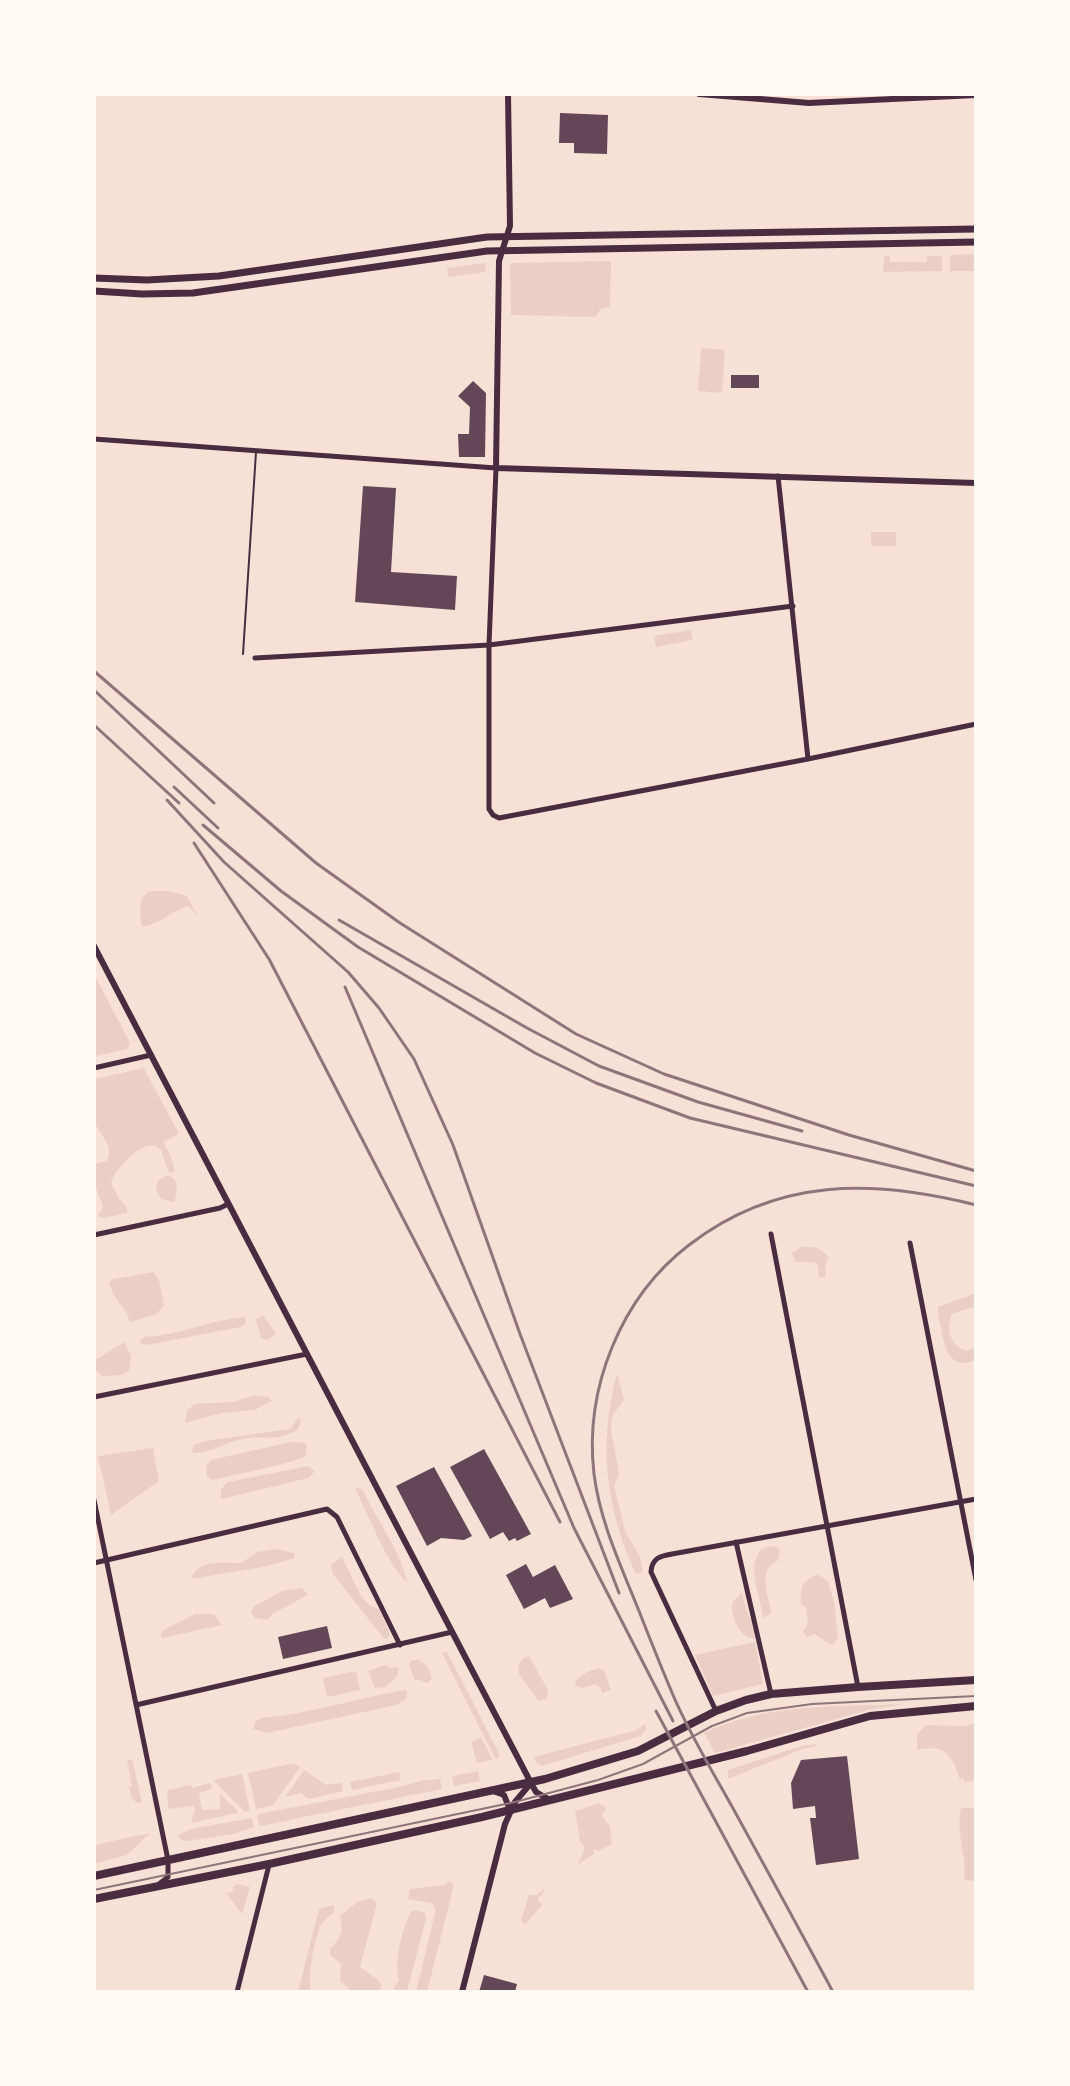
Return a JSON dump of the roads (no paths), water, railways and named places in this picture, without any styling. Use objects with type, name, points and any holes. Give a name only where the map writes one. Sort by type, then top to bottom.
[{"type":"main road","points":[[94,278],[147,280],[219,276],[487,237],[976,229]]},
{"type":"main road","points":[[94,291],[193,293],[502,251],[976,242]]},
{"type":"main road","points":[[94,1876],[531,1783],[638,1751],[716,1711],[771,1694],[976,1680]]},
{"type":"main road","points":[[94,1899],[510,1810],[747,1751],[870,1716],[907,1710],[976,1706]]},
{"type":"street","points":[[508,94],[508,237],[499,261],[489,645],[489,809],[493,815],[499,818],[976,724]]},
{"type":"street","points":[[699,94],[809,103],[976,95]]},
{"type":"street","points":[[808,94],[809,103]]},
{"type":"street","points":[[94,439],[496,468],[976,483]]},
{"type":"street","points":[[778,476],[808,759]]},
{"type":"street","points":[[255,658],[489,645],[793,606]]},
{"type":"street","points":[[94,946],[531,1783],[536,1792],[550,1800]]},
{"type":"street","points":[[94,1068],[151,1055]]},
{"type":"street","points":[[94,1235],[228,1204]]},
{"type":"street","points":[[771,1234],[858,1687]]},
{"type":"street","points":[[910,1243],[976,1580]]},
{"type":"street","points":[[94,1397],[307,1354]]},
{"type":"street","points":[[716,1711],[651,1572],[652,1564],[661,1556],[976,1499]]},
{"type":"street","points":[[94,1500],[168,1860],[168,1877],[155,1887]]},
{"type":"street","points":[[94,1563],[327,1509],[337,1517],[400,1645]]},
{"type":"street","points":[[736,1542],[771,1694]]},
{"type":"street","points":[[136,1705],[452,1632]]},
{"type":"street","points":[[462,1992],[510,1810],[531,1783]]},
{"type":"street","points":[[493,1791],[504,1795],[510,1810]]},
{"type":"street","points":[[237,1992],[269,1864]]},
{"type":"lane","points":[[243,654],[257,451]]},
{"type":"tram line","points":[[94,1890],[515,1802],[598,1780],[643,1764],[712,1726],[747,1713],[812,1704],[976,1696]]},
{"type":"railway","points":[[94,671],[316,863],[400,923],[576,1034],[664,1074],[849,1135],[976,1171]]},
{"type":"railway","points":[[94,690],[214,803]]},
{"type":"railway","points":[[94,725],[179,803]]},
{"type":"railway","points":[[174,787],[218,828]]},
{"type":"railway","points":[[167,800],[224,862],[348,972],[379,1008],[414,1059],[453,1145],[520,1334],[619,1593]]},
{"type":"railway","points":[[203,825],[281,891],[358,947],[535,1053],[596,1083],[690,1118],[976,1186]]},
{"type":"railway","points":[[194,843],[269,959],[560,1522]]},
{"type":"railway","points":[[339,920],[599,1066],[698,1102],[802,1131]]},
{"type":"railway","points":[[345,987],[574,1528],[673,1721]]},
{"type":"railway","points":[[833,1992],[695,1740],[660,1664],[618,1561],[601,1509],[592,1442],[595,1409],[612,1347],[644,1291],[665,1266],[689,1245],[722,1223],[756,1206],[827,1190],[863,1188],[900,1191],[976,1205]]},
{"type":"railway","points":[[656,1711],[808,1992]]}]
